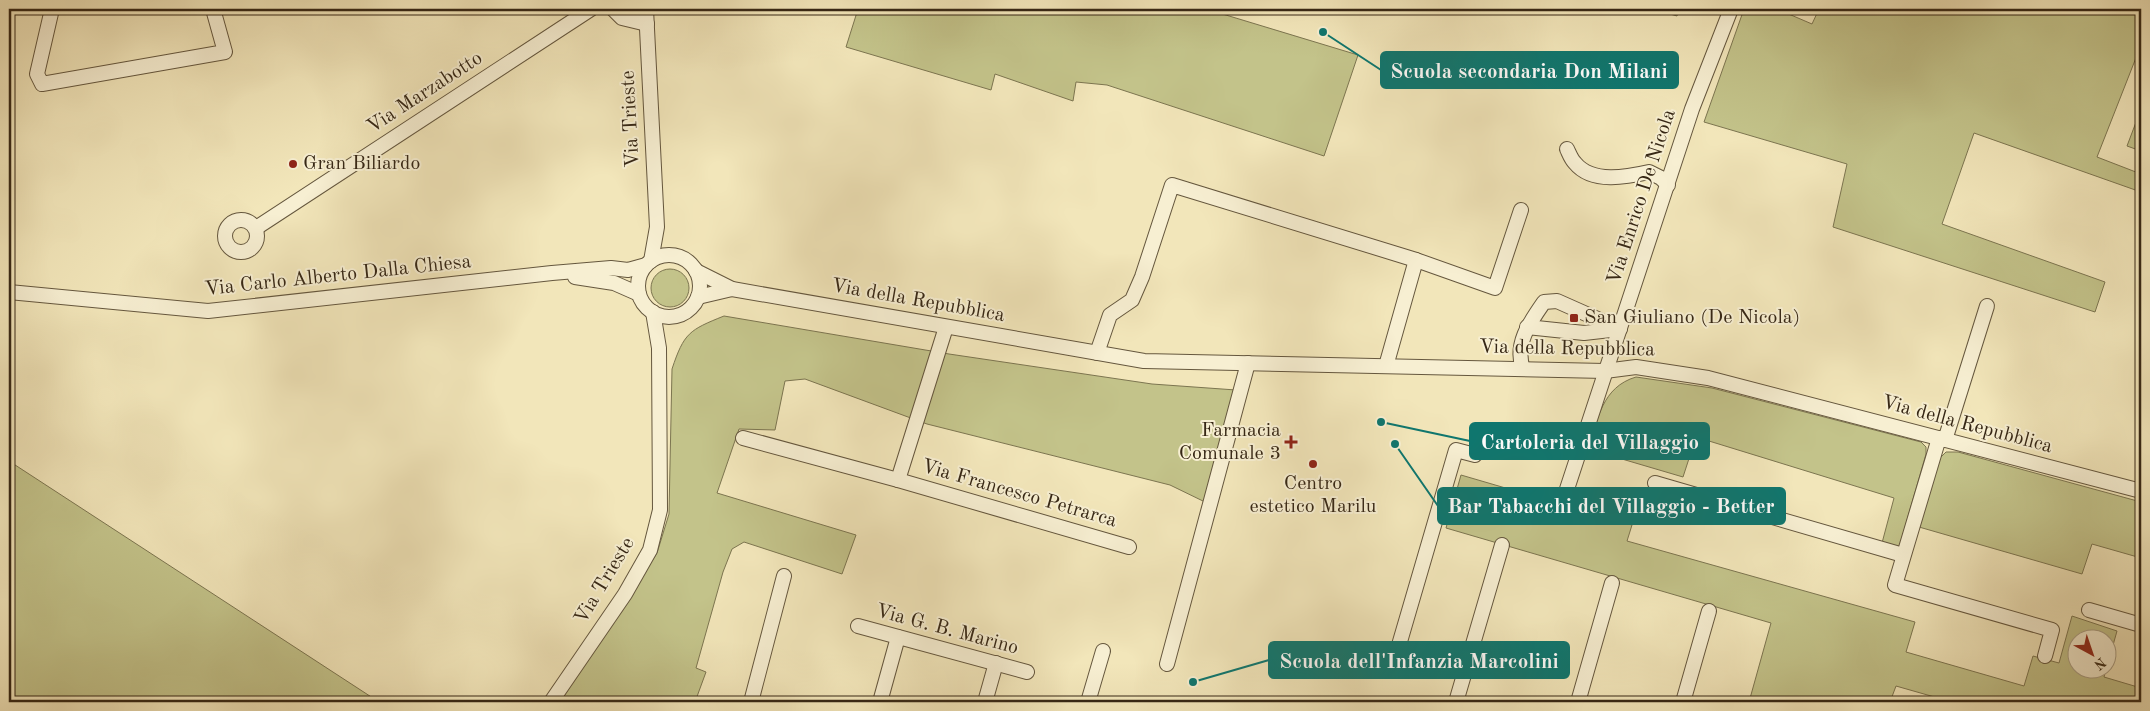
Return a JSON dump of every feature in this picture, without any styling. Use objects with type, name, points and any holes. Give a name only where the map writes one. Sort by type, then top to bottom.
[{"type":"street","points":[[52,9],[37,74],[42,84],[225,52],[212,9]]},
{"type":"street","name":"Via Marzabotto","points":[[256,228],[591,9]]},
{"type":"street","points":[[604,9],[613,9],[622,18],[647,24]]},
{"type":"street","name":"Via Trieste","points":[[646,9],[657,228],[649,263]]},
{"type":"street","name":"Via Enrico De Nicola","points":[[1567,490],[1692,109],[1731,9]]},
{"type":"street","points":[[1567,149],[1575,164],[1589,173],[1620,177],[1649,172],[1662,178],[1668,185]]},
{"type":"street","points":[[1097,352],[1110,315],[1132,300],[1142,277],[1172,185],[1416,260],[1495,288],[1521,210]]},
{"type":"street","name":"Via Trieste","points":[[657,228],[663,243],[672,256]]},
{"type":"street","points":[[667,255],[672,256],[680,257],[690,263],[696,272],[700,284],[698,297],[692,307],[676,316],[659,316],[644,305],[639,294],[640,276],[649,263],[667,255]]},
{"type":"street","points":[[1386,366],[1416,260]]},
{"type":"street","name":"Via Carlo Alberto Dalla Chiesa","points":[[9,292],[208,312],[552,273],[611,268],[628,270],[649,263]]},
{"type":"street","name":"Via della Repubblica","points":[[696,272],[732,289],[1144,361],[1605,370],[1636,366],[1708,378],[2141,491]]},
{"type":"street","name":"Via Carlo Alberto Dalla Chiesa","points":[[552,273],[614,283],[639,294]]},
{"type":"street","name":"Via della Repubblica","points":[[698,297],[732,289]]},
{"type":"street","points":[[1523,369],[1519,358],[1527,327],[1544,302],[1557,301],[1620,329]]},
{"type":"street","points":[[1987,306],[1895,585],[2052,630],[2045,656]]},
{"type":"street","name":"Via Trieste","points":[[550,702],[625,594],[650,550],[660,510],[659,348],[653,312]]},
{"type":"street","name":"Via Trieste","points":[[659,348],[676,316]]},
{"type":"street","name":"Via Francesco Petrarca","points":[[898,480],[946,327]]},
{"type":"street","points":[[1527,327],[1584,332],[1620,329]]},
{"type":"street","points":[[1167,664],[1248,363]]},
{"type":"street","name":"Via Francesco Petrarca","points":[[743,438],[898,480],[1129,547]]},
{"type":"street","points":[[1392,669],[1456,450],[1475,455]]},
{"type":"street","points":[[1656,483],[1903,556]]},
{"type":"street","points":[[1456,702],[1502,545]]},
{"type":"street","points":[[751,702],[784,576]]},
{"type":"street","points":[[1578,702],[1612,583]]},
{"type":"street","points":[[2088,610],[2141,625]]},
{"type":"street","points":[[1682,702],[1709,612]]},
{"type":"street","name":"Via G. B. Marino","points":[[858,626],[1027,672]]},
{"type":"street","points":[[880,702],[898,637]]},
{"type":"street","points":[[1088,702],[1103,651]]},
{"type":"street","points":[[985,702],[996,664]]},
{"type":"green space","points":[[858,9],[1206,9],[1358,55],[1324,156],[1107,85],[1076,82],[1073,101],[995,74],[991,90],[846,47]]},
{"type":"green space","points":[[1653,9],[1679,9],[1677,16]]},
{"type":"green space","points":[[1744,9],[1777,9],[1812,24],[1819,9],[2141,9],[2141,45],[2097,157],[2141,174],[2141,192],[1974,133],[1942,224],[2105,282],[2095,312],[1833,227],[1847,164],[1704,122]]},
{"type":"green space","points":[[2141,109],[2141,151],[2127,146]]},
{"type":"green space","points":[[670,269],[683,275],[689,288],[683,301],[670,307],[657,301],[651,288],[657,275]]},
{"type":"green space","points":[[724,316],[949,354],[1152,384],[1236,390],[1205,502],[1170,485],[927,424],[805,379],[785,381],[775,430],[739,429],[717,493],[856,535],[842,574],[744,542],[732,549],[723,572],[696,668],[706,672],[695,702],[560,702],[657,553],[669,514],[672,369],[680,347],[689,334],[695,329]]},
{"type":"green space","points":[[1636,377],[1712,388],[1921,442],[1926,447],[1926,454],[1899,548],[1882,543],[1894,498],[1696,437],[1683,477],[1588,449],[1599,416],[1609,396],[1616,388]]},
{"type":"green space","points":[[1946,452],[1958,452],[2141,502],[2141,558],[2092,544],[2082,574],[1919,527],[1940,458]]},
{"type":"green space","points":[[9,461],[379,702],[9,702]]},
{"type":"green space","points":[[1461,475],[1632,525],[1627,541],[1915,622],[1906,652],[2024,686],[2033,656],[2059,663],[2068,630],[2068,678],[2107,678],[2141,688],[2141,702],[1952,702],[1896,686],[1890,702],[1749,702],[1771,623],[1446,528]]},
{"type":"green space","points":[[2072,616],[2108,628],[2069,628]]},
{"type":"waterway","points":[[2128,9],[2141,14]]},
{"type":"place","name":"Scuola secondaria Don Milani","points":[[1323,32]]},
{"type":"place","name":"Gran Biliardo","points":[[293,164]]},
{"type":"place","name":"San Giuliano (De Nicola)","points":[[1574,318]]},
{"type":"place","name":"Cartoleria del Villaggio","points":[[1381,422]]},
{"type":"place","name":"Farmacia Comunale 3","points":[[1291,442]]},
{"type":"place","name":"Bar Tabacchi del Villaggio - Better","points":[[1395,444]]},
{"type":"place","name":"Centro estetico Marilu","points":[[1313,464]]},
{"type":"place","name":"Scuola dell'Infanzia Marcolini","points":[[1193,682]]}]
